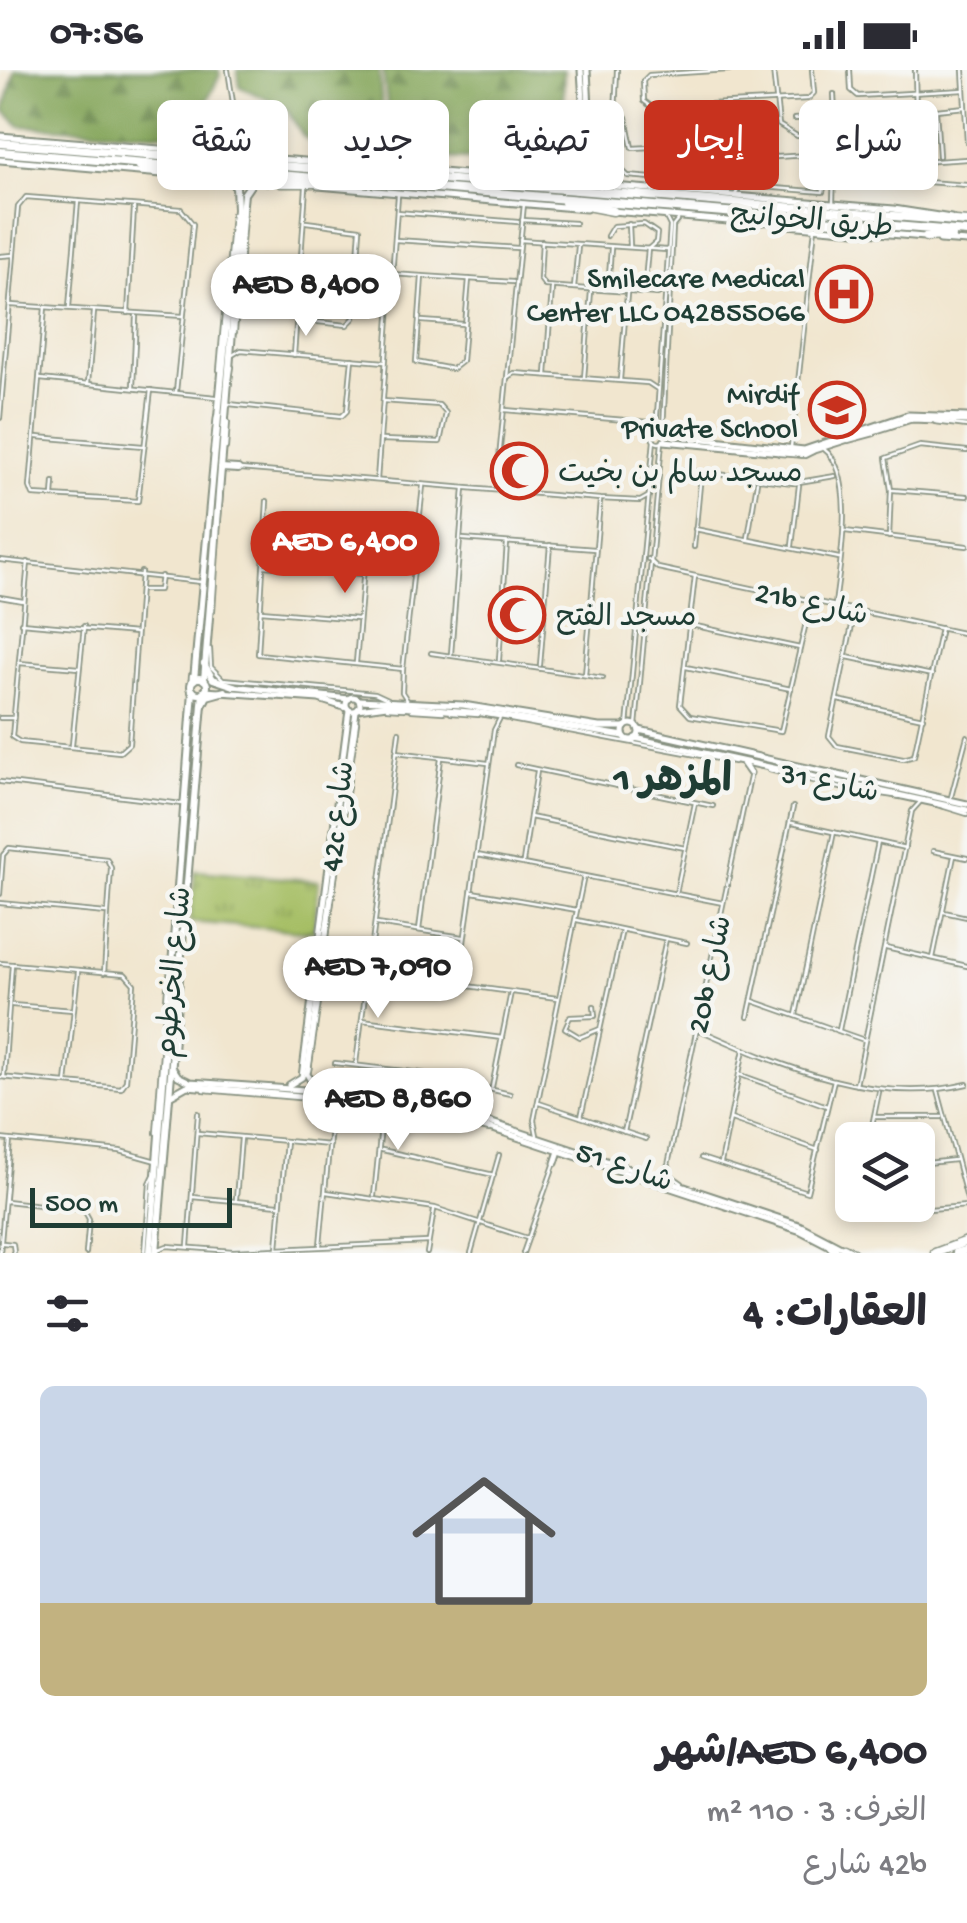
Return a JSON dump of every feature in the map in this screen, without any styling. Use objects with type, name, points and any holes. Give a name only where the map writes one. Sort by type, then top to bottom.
[{"type":"main road","name":"طريق الخوانيج","points":[[0,140],[308,169]]},
{"type":"main road","points":[[52,147],[121,147]]},
{"type":"main road","name":"طريق الخوانيج","points":[[0,152],[308,177]]},
{"type":"main road","points":[[132,162],[157,169]]},
{"type":"main road","name":"طريق الخوانيج","points":[[449,181],[963,222]]},
{"type":"main road","name":"طريق الخوانيج","points":[[449,188],[801,218],[967,237]]},
{"type":"main road","points":[[237,190],[240,198]]},
{"type":"main road","name":"شارع الخرطوم","points":[[152,1252],[157,1238],[160,1150],[171,1056],[193,690],[218,434],[230,360],[240,198],[246,190]]},
{"type":"main road","points":[[542,196],[614,211]]},
{"type":"main road","name":"شارع الخرطوم","points":[[152,1252],[155,1174],[174,997],[172,982],[194,714],[204,686],[221,460],[223,378],[240,211]]},
{"type":"main road","points":[[740,222],[801,218]]},
{"type":"main road","points":[[926,237],[967,237]]},
{"type":"main road","points":[[230,296],[234,310]]},
{"type":"main road","points":[[218,434],[221,460],[238,468]]},
{"type":"main road","points":[[206,654],[214,679],[234,686]]},
{"type":"main road","points":[[194,680],[204,686]]},
{"type":"main road","points":[[193,690],[204,686]]},
{"type":"main road","points":[[194,714],[208,696],[225,691]]},
{"type":"main road","points":[[168,972],[172,982]]},
{"type":"main road","points":[[160,1150],[161,1118]]},
{"type":"main road","points":[[935,1253],[967,1242]]},
{"type":"main road","points":[[957,1253],[967,1250]]},
{"type":"street","points":[[228,70],[233,100]]},
{"type":"street","points":[[584,70],[586,100]]},
{"type":"street","points":[[616,70],[616,100]]},
{"type":"street","points":[[647,100],[644,78],[666,72],[730,70]]},
{"type":"street","points":[[774,70],[775,100]]},
{"type":"street","points":[[779,100],[812,96],[812,70]]},
{"type":"street","points":[[850,70],[851,90],[856,96],[964,90]]},
{"type":"street","points":[[915,70],[917,100]]},
{"type":"street","points":[[963,70],[967,142]]},
{"type":"street","points":[[834,94],[834,100]]},
{"type":"street","points":[[938,110],[965,107]]},
{"type":"street","points":[[624,119],[630,148],[644,147]]},
{"type":"street","points":[[794,119],[799,119]]},
{"type":"street","points":[[779,120],[781,129],[799,136]]},
{"type":"street","points":[[0,140],[157,150]]},
{"type":"street","points":[[779,158],[829,155],[827,190],[779,188]]},
{"type":"street","points":[[0,160],[157,174]]},
{"type":"street","points":[[938,162],[967,160]]},
{"type":"street","points":[[938,182],[967,184]]},
{"type":"street","points":[[288,184],[308,185]]},
{"type":"street","points":[[294,354],[308,193],[304,185]]},
{"type":"street","points":[[624,188],[746,194],[939,215],[963,222]]},
{"type":"street","points":[[308,193],[312,190]]},
{"type":"street","points":[[364,190],[926,237]]},
{"type":"street","points":[[734,196],[738,190]]},
{"type":"street","points":[[745,190],[746,194]]},
{"type":"street","points":[[834,190],[834,204]]},
{"type":"street","points":[[375,480],[398,193]]},
{"type":"street","points":[[0,417],[21,201],[28,197],[187,214],[192,227],[177,392]]},
{"type":"street","points":[[70,309],[80,201]]},
{"type":"street","points":[[498,491],[521,205]]},
{"type":"street","points":[[126,313],[136,206]]},
{"type":"street","points":[[240,211],[246,224],[244,256],[238,328],[231,339],[241,350],[385,363]]},
{"type":"street","points":[[223,378],[219,367],[229,236],[240,211]]},
{"type":"street","points":[[397,212],[576,223]]},
{"type":"street","points":[[204,686],[319,700],[353,711],[370,706],[485,714],[624,736],[656,430],[670,223],[661,214]]},
{"type":"street","points":[[635,738],[648,559],[663,436],[662,378],[674,223],[686,216]]},
{"type":"street","points":[[298,320],[347,325],[354,318],[360,229],[306,222]]},
{"type":"street","points":[[629,224],[630,248]]},
{"type":"street","points":[[607,236],[612,227],[629,224],[647,224],[657,233],[657,240],[648,249],[644,293]]},
{"type":"street","points":[[787,450],[794,443],[818,226]]},
{"type":"street","points":[[395,240],[518,248]]},
{"type":"street","points":[[518,240],[662,250],[668,247]]},
{"type":"street","points":[[542,242],[541,283],[658,294],[665,290]]},
{"type":"street","points":[[574,288],[578,244]]},
{"type":"street","points":[[608,291],[612,247]]},
{"type":"street","points":[[668,247],[672,264]]},
{"type":"street","points":[[662,250],[668,256]]},
{"type":"street","points":[[1,256],[14,258]]},
{"type":"street","points":[[392,273],[515,284]]},
{"type":"street","points":[[422,276],[416,358],[420,366],[452,369],[462,362],[469,280]]},
{"type":"street","points":[[546,376],[552,287]]},
{"type":"street","points":[[584,380],[591,290]]},
{"type":"street","points":[[620,383],[627,292]]},
{"type":"street","points":[[658,294],[664,300]]},
{"type":"street","points":[[10,304],[184,318]]},
{"type":"street","points":[[47,307],[32,492],[52,498],[138,501],[149,390]]},
{"type":"street","points":[[86,385],[93,310]]},
{"type":"street","points":[[131,388],[138,314]]},
{"type":"street","points":[[419,321],[465,324]]},
{"type":"street","points":[[230,360],[241,350]]},
{"type":"street","points":[[40,381],[211,395],[238,408],[342,416],[348,410],[352,360]]},
{"type":"street","points":[[508,366],[514,374]]},
{"type":"street","points":[[507,378],[514,374],[648,384],[658,390]]},
{"type":"street","points":[[648,384],[658,377]]},
{"type":"street","points":[[211,395],[238,408]]},
{"type":"street","points":[[379,438],[440,442],[446,411],[441,406],[382,401]]},
{"type":"street","points":[[206,560],[214,422],[224,404]]},
{"type":"street","points":[[504,409],[649,422]]},
{"type":"street","points":[[656,430],[663,436],[694,442],[794,454],[912,414],[965,419]]},
{"type":"street","points":[[654,440],[663,436],[787,450],[829,449],[911,419],[965,419]]},
{"type":"street","points":[[35,438],[144,448]]},
{"type":"street","points":[[814,450],[820,438]]},
{"type":"street","points":[[794,443],[800,450]]},
{"type":"street","points":[[889,537],[891,490],[886,458],[920,446],[967,451]]},
{"type":"street","points":[[829,449],[838,476],[844,530],[835,606]]},
{"type":"street","points":[[219,482],[238,468],[600,500],[640,501],[650,496]]},
{"type":"street","points":[[684,470],[799,483],[838,476]]},
{"type":"street","points":[[694,548],[701,472]]},
{"type":"street","points":[[748,540],[757,480]]},
{"type":"street","points":[[52,498],[54,482]]},
{"type":"street","points":[[792,549],[799,483]]},
{"type":"street","points":[[416,484],[419,497]]},
{"type":"street","points":[[408,701],[402,688],[419,497],[424,485]]},
{"type":"street","points":[[451,655],[464,488]]},
{"type":"street","points":[[891,490],[967,496]]},
{"type":"street","points":[[585,675],[600,500]]},
{"type":"street","points":[[268,501],[258,654],[404,669]]},
{"type":"street","points":[[640,501],[648,509]]},
{"type":"street","points":[[266,521],[415,534]]},
{"type":"street","points":[[695,529],[840,558]]},
{"type":"street","points":[[356,665],[367,530]]},
{"type":"street","points":[[844,530],[967,546]]},
{"type":"street","points":[[460,538],[596,549]]},
{"type":"street","points":[[500,661],[508,542]]},
{"type":"street","points":[[540,667],[550,545]]},
{"type":"street","name":"21b شارع","points":[[648,559],[658,568],[967,634]]},
{"type":"street","points":[[0,560],[195,578],[204,586]]},
{"type":"street","points":[[26,562],[14,738],[116,751],[125,749],[129,740],[142,572]]},
{"type":"street","points":[[262,566],[363,574]]},
{"type":"street","points":[[647,574],[658,568]]},
{"type":"street","points":[[195,578],[205,572]]},
{"type":"street","points":[[142,587],[159,590],[161,574]]},
{"type":"street","points":[[695,576],[683,712],[773,733],[781,731],[811,602]]},
{"type":"street","points":[[194,714],[198,606],[204,596]]},
{"type":"street","points":[[0,597],[23,599]]},
{"type":"street","points":[[259,611],[359,619]]},
{"type":"street","points":[[855,611],[830,742],[912,758],[941,628]]},
{"type":"street","points":[[21,621],[138,631]]},
{"type":"street","points":[[689,625],[801,648]]},
{"type":"street","points":[[73,746],[82,626]]},
{"type":"street","points":[[431,653],[602,678]]},
{"type":"street","points":[[206,654],[211,667],[222,678],[359,700],[408,701],[637,728]]},
{"type":"street","points":[[846,657],[932,675]]},
{"type":"street","points":[[18,663],[79,668]]},
{"type":"street","points":[[686,667],[792,690]]},
{"type":"street","points":[[204,686],[375,693],[391,700]]},
{"type":"street","points":[[391,700],[402,688]]},
{"type":"street","points":[[334,968],[323,955],[357,723],[349,698]]},
{"type":"street","points":[[353,711],[359,700]]},
{"type":"street","points":[[836,700],[923,718]]},
{"type":"street","name":"42c شارع","points":[[282,1087],[300,1081],[353,711]]},
{"type":"street","points":[[485,714],[494,730]]},
{"type":"street","points":[[458,985],[494,730],[504,716]]},
{"type":"street","points":[[504,716],[608,740],[739,761],[750,778]]},
{"type":"street","points":[[1,718],[13,722]]},
{"type":"street","name":"شارع 31","points":[[637,728],[658,738],[942,799],[965,808]]},
{"type":"street","name":"42c شارع","points":[[305,1089],[350,731]]},
{"type":"street","points":[[372,944],[398,732]]},
{"type":"street","name":"شارع 31","points":[[624,736],[965,808]]},
{"type":"street","points":[[658,738],[798,764],[932,793],[942,799],[956,788],[967,736]]},
{"type":"street","points":[[396,752],[489,763]]},
{"type":"street","points":[[419,930],[441,758]]},
{"type":"street","points":[[516,765],[713,806]]},
{"type":"street","points":[[758,765],[785,765]]},
{"type":"street","name":"20b شارع","points":[[668,1168],[750,778],[758,765]]},
{"type":"street","name":"20b شارع","points":[[750,778],[758,765]]},
{"type":"street","points":[[523,864],[537,769]]},
{"type":"street","points":[[0,782],[176,802],[187,794]]},
{"type":"street","points":[[956,788],[965,808]]},
{"type":"street","points":[[856,1085],[912,811],[905,797]]},
{"type":"street","points":[[912,811],[925,800]]},
{"type":"street","points":[[159,1139],[155,1128],[180,828],[185,813],[176,802]]},
{"type":"street","points":[[676,895],[695,802]]},
{"type":"street","points":[[748,1018],[793,808]]},
{"type":"street","points":[[530,817],[685,848]]},
{"type":"street","points":[[790,823],[905,848]]},
{"type":"street","points":[[796,1014],[834,832]]},
{"type":"street","points":[[838,1030],[878,842]]},
{"type":"street","points":[[0,894],[3,859],[6,851],[16,848],[102,857],[110,862],[102,973]]},
{"type":"street","points":[[932,851],[967,858]]},
{"type":"street","points":[[476,855],[723,904]]},
{"type":"street","points":[[933,958],[954,856]]},
{"type":"street","points":[[537,1135],[537,1103],[584,876]]},
{"type":"street","points":[[471,892],[577,910]]},
{"type":"street","points":[[0,905],[107,915]]},
{"type":"street","points":[[942,912],[967,918]]},
{"type":"street","points":[[575,920],[687,943]]},
{"type":"street","points":[[374,924],[464,938]]},
{"type":"street","points":[[581,1117],[622,930]]},
{"type":"street","points":[[624,1132],[666,939]]},
{"type":"street","points":[[884,948],[967,966]]},
{"type":"street","points":[[0,963],[14,964],[76,970],[102,973],[122,974],[132,980],[126,1076],[122,1086],[2,1077],[14,964]]},
{"type":"street","points":[[322,1091],[311,1086],[308,1073],[321,976],[334,968],[559,998]]},
{"type":"street","points":[[67,1084],[76,970]]},
{"type":"street","points":[[356,1064],[368,973]]},
{"type":"street","points":[[492,1088],[511,992]]},
{"type":"street","points":[[752,1001],[865,1040]]},
{"type":"street","points":[[10,1005],[73,1010]]},
{"type":"street","points":[[594,1006],[594,1028]]},
{"type":"street","points":[[595,1016],[574,1016],[564,1024],[567,1032],[580,1036],[594,1028],[601,1030]]},
{"type":"street","points":[[362,1020],[502,1038]]},
{"type":"street","points":[[697,1031],[836,1080],[879,1091],[938,1091],[967,1084]]},
{"type":"street","points":[[720,1165],[746,1049]]},
{"type":"street","points":[[304,1053],[305,1061],[310,1062]]},
{"type":"street","points":[[171,1056],[175,1074],[190,1082]]},
{"type":"street","points":[[335,1062],[510,1094]]},
{"type":"street","points":[[739,1076],[830,1105]]},
{"type":"street","points":[[181,1086],[174,1085],[174,1080],[190,1082]]},
{"type":"street","points":[[700,1158],[798,1191],[806,1190],[812,1182],[836,1080]]},
{"type":"street","name":"شارع 51","points":[[190,1082],[305,1089],[416,1103],[524,1130],[805,1227],[842,1251]]},
{"type":"street","points":[[166,1106],[181,1086]]},
{"type":"street","name":"شارع 51","points":[[181,1086],[397,1105],[547,1144],[801,1231],[842,1251]]},
{"type":"street","points":[[199,1086],[208,1091],[376,1102],[385,1114],[376,1197]]},
{"type":"street","points":[[268,1092],[305,1089]]},
{"type":"street","points":[[873,1122],[879,1091]]},
{"type":"street","points":[[938,1091],[967,1200]]},
{"type":"street","points":[[537,1103],[646,1139]]},
{"type":"street","points":[[385,1114],[397,1105]]},
{"type":"street","points":[[188,1247],[198,1112]]},
{"type":"street","points":[[874,1118],[945,1117]]},
{"type":"street","points":[[524,1130],[534,1120]]},
{"type":"street","points":[[730,1120],[819,1149]]},
{"type":"street","points":[[322,1248],[331,1127]]},
{"type":"street","points":[[196,1133],[330,1144]]},
{"type":"street","points":[[236,1201],[241,1137]]},
{"type":"street","points":[[0,1139],[147,1156],[156,1162]]},
{"type":"street","points":[[0,1253],[12,1140]]},
{"type":"street","points":[[277,1249],[286,1141]]},
{"type":"street","points":[[547,1144],[555,1163]]},
{"type":"street","points":[[522,1253],[563,1146],[600,1156]]},
{"type":"street","points":[[147,1156],[160,1150]]},
{"type":"street","points":[[382,1150],[494,1175]]},
{"type":"street","points":[[471,1253],[500,1155]]},
{"type":"street","points":[[935,1162],[957,1160]]},
{"type":"street","points":[[657,1176],[668,1168]]},
{"type":"street","points":[[634,1174],[665,1179],[668,1168]]},
{"type":"street","points":[[668,1168],[671,1177],[684,1186]]},
{"type":"street","points":[[0,1177],[8,1178]]},
{"type":"street","points":[[326,1191],[437,1208],[528,1236]]},
{"type":"street","points":[[192,1197],[280,1205]]},
{"type":"street","points":[[6,1201],[86,1212],[86,1253]]},
{"type":"street","points":[[935,1209],[967,1206]]},
{"type":"street","points":[[427,1253],[437,1208]]},
{"type":"street","points":[[157,1238],[167,1246]]},
{"type":"street","points":[[1,1243],[14,1244],[14,1253]]},
{"type":"street","points":[[152,1252],[167,1246],[221,1252],[428,1244]]},
{"type":"street","points":[[380,1245],[380,1253]]},
{"type":"green space","points":[[15,70],[219,70],[220,75],[208,100],[157,100],[157,133],[20,126],[4,111]]},
{"type":"green space","points":[[237,70],[379,70],[382,100],[308,100],[308,139],[288,111],[288,100],[268,100],[240,87]]},
{"type":"green space","points":[[383,70],[564,70],[563,100],[469,100],[469,159],[449,158],[449,100],[387,100]]},
{"type":"green space","points":[[195,871],[319,881],[314,932],[190,922]]},
{"type":"place","name":"Smilecare Medical Center LLC 042855066","points":[[844,294]]},
{"type":"place","name":"Mirdif Private School","points":[[837,410]]},
{"type":"place","name":"مسجد سالم بن بخيت","points":[[519,471]]},
{"type":"place","name":"مسجد الفتح","points":[[517,615]]},
{"type":"district","name":"المزهر 1","points":[[673,776]]}]
